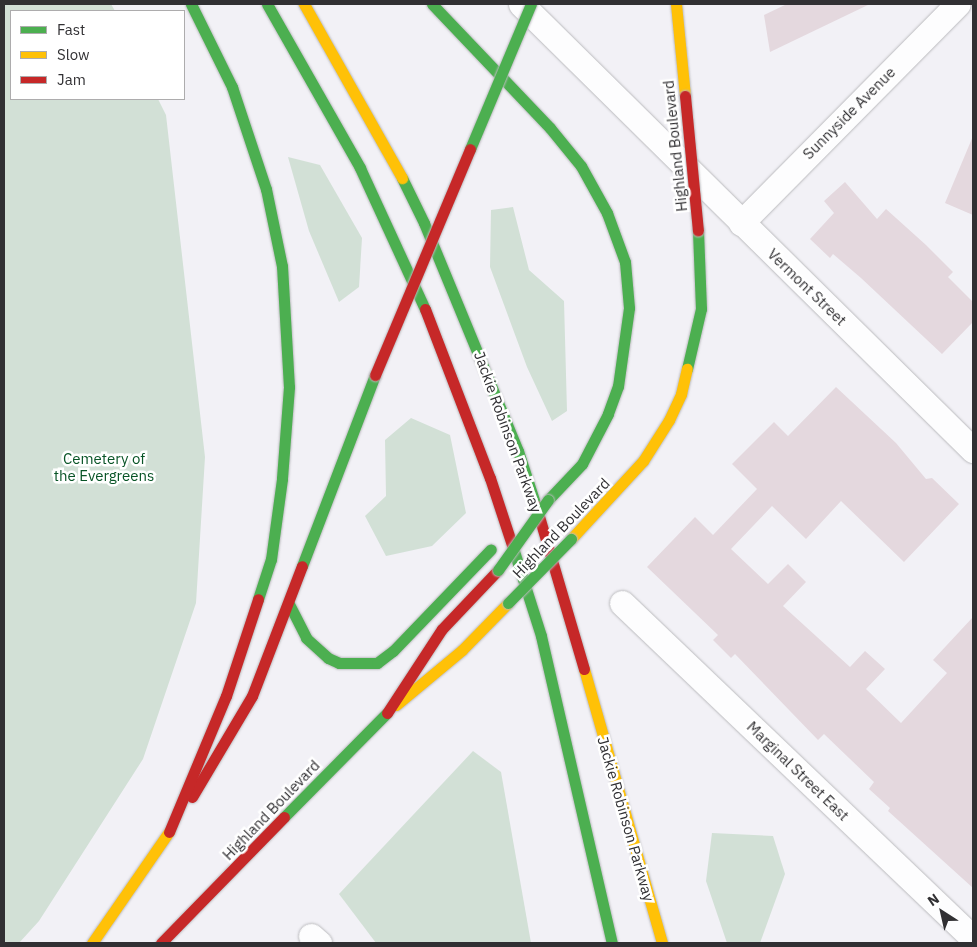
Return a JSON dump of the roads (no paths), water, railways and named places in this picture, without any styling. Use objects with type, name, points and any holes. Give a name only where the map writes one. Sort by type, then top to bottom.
[{"type":"main road","points":[[169,832],[229,688],[271,559],[282,479],[289,387],[283,276],[266,189],[232,87],[191,4]]},
{"type":"main road","points":[[267,4],[360,168],[408,267],[452,373],[490,478],[541,636],[612,943]]},
{"type":"main road","name":"Jackie Robinson Parkway","points":[[304,4],[388,150],[424,223],[518,451],[548,544],[662,943]]},
{"type":"main road","points":[[289,604],[306,638],[315,648],[339,663],[352,665],[377,663],[386,658],[491,549],[548,500],[582,464],[608,414],[618,386],[627,333],[628,285],[616,236],[595,187],[567,147],[432,4]]},
{"type":"main road","points":[[92,943],[169,832],[228,741],[252,696],[289,604],[375,375],[531,4]]},
{"type":"main road","name":"Highland Boulevard","points":[[161,943],[387,713],[462,650],[615,494],[643,461],[665,428],[689,370],[701,309],[698,230],[675,7]]},
{"type":"main road","points":[[387,713],[442,628],[498,570],[548,500]]},
{"type":"street","name":"Vermont Street","points":[[521,4],[973,450]]},
{"type":"street","name":"Sunnyside Avenue","points":[[741,223],[958,4]]},
{"type":"street","name":"Marginal Street East","points":[[622,603],[973,939]]},
{"type":"park label","name":"Cemetery of the Evergreens","points":[[104,466]]}]
